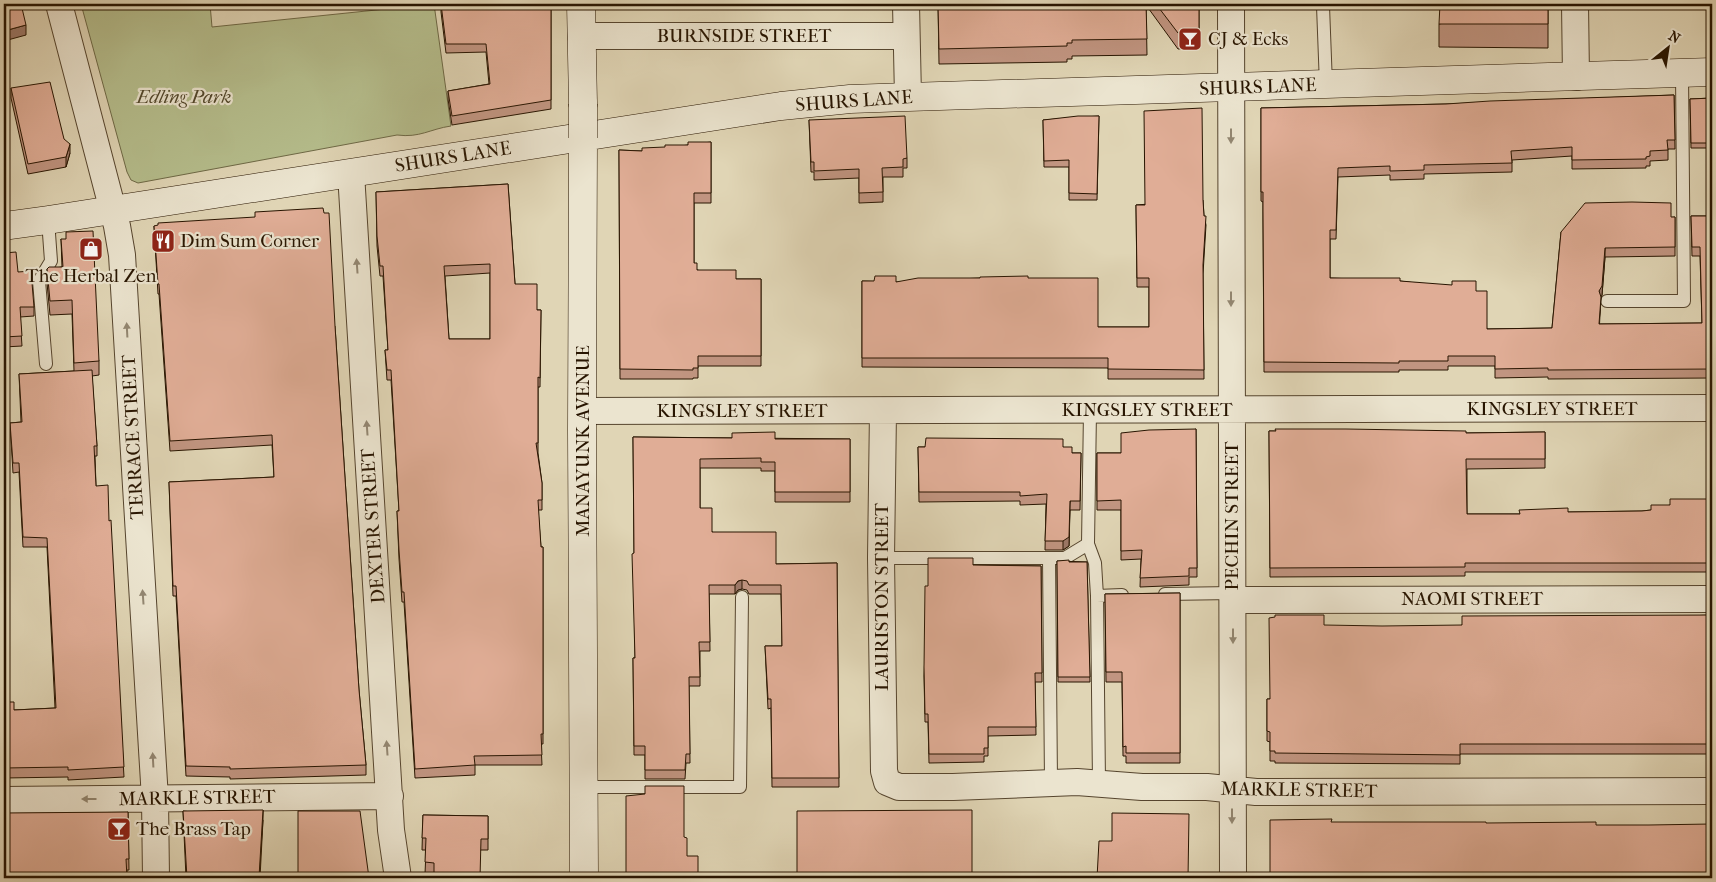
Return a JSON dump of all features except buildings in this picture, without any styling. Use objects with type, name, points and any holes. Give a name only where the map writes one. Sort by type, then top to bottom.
[{"type":"street","name":"TERRACE STREET","points":[[59,4],[121,239],[155,799],[156,878]]},
{"type":"street","name":"MANAYUNK AVENUE","points":[[581,4],[583,104],[584,878]]},
{"type":"street","points":[[906,4],[908,98]]},
{"type":"street","name":"PECHIN STREET","points":[[1231,4],[1233,878]]},
{"type":"street","points":[[1575,4],[1576,77]]},
{"type":"street","name":"BURNSIDE STREET","points":[[581,36],[906,36]]},
{"type":"street","name":"SHURS LANE","points":[[4,226],[781,106],[833,100],[1712,72]]},
{"type":"street","name":"DEXTER STREET","points":[[351,172],[391,830],[398,878]]},
{"type":"street","name":"KINGSLEY STREET","points":[[582,411],[1712,408]]},
{"type":"street","name":"LAURISTON STREET","points":[[883,411],[884,771],[887,782]]},
{"type":"street","name":"NAOMI STREET","points":[[1233,597],[1712,599]]},
{"type":"street","name":"MARKLE STREET","points":[[887,782],[899,787],[953,787],[1051,782],[1099,783],[1142,787],[1178,786],[1256,792],[1712,792]]},
{"type":"street","name":"MARKLE STREET","points":[[4,800],[390,796]]},
{"type":"lane","points":[[1323,6],[1326,85]]},
{"type":"lane","points":[[1607,301],[1684,301],[1682,73]]},
{"type":"lane","points":[[46,364],[40,281],[51,261],[48,220]]},
{"type":"lane","points":[[1090,411],[1088,544],[1095,563],[1098,596],[1099,783]]},
{"type":"lane","points":[[882,558],[1065,558],[1088,544]]},
{"type":"lane","points":[[1049,558],[1051,782]]},
{"type":"lane","points":[[1098,596],[1135,595]]},
{"type":"lane","points":[[1153,595],[1233,597]]},
{"type":"lane","points":[[584,787],[740,788],[742,597]]},
{"type":"green space","name":"Edling Park","points":[[81,4],[210,4],[212,27],[434,4],[451,126],[419,134],[397,135],[138,183],[131,180],[127,172]]},
{"type":"place","name":"CJ & Ecks","points":[[1190,39]]},
{"type":"place","name":"Dim Sum Corner","points":[[163,241]]},
{"type":"place","name":"The Herbal Zen","points":[[91,249]]},
{"type":"place","name":"The Brass Tap","points":[[119,829]]}]
